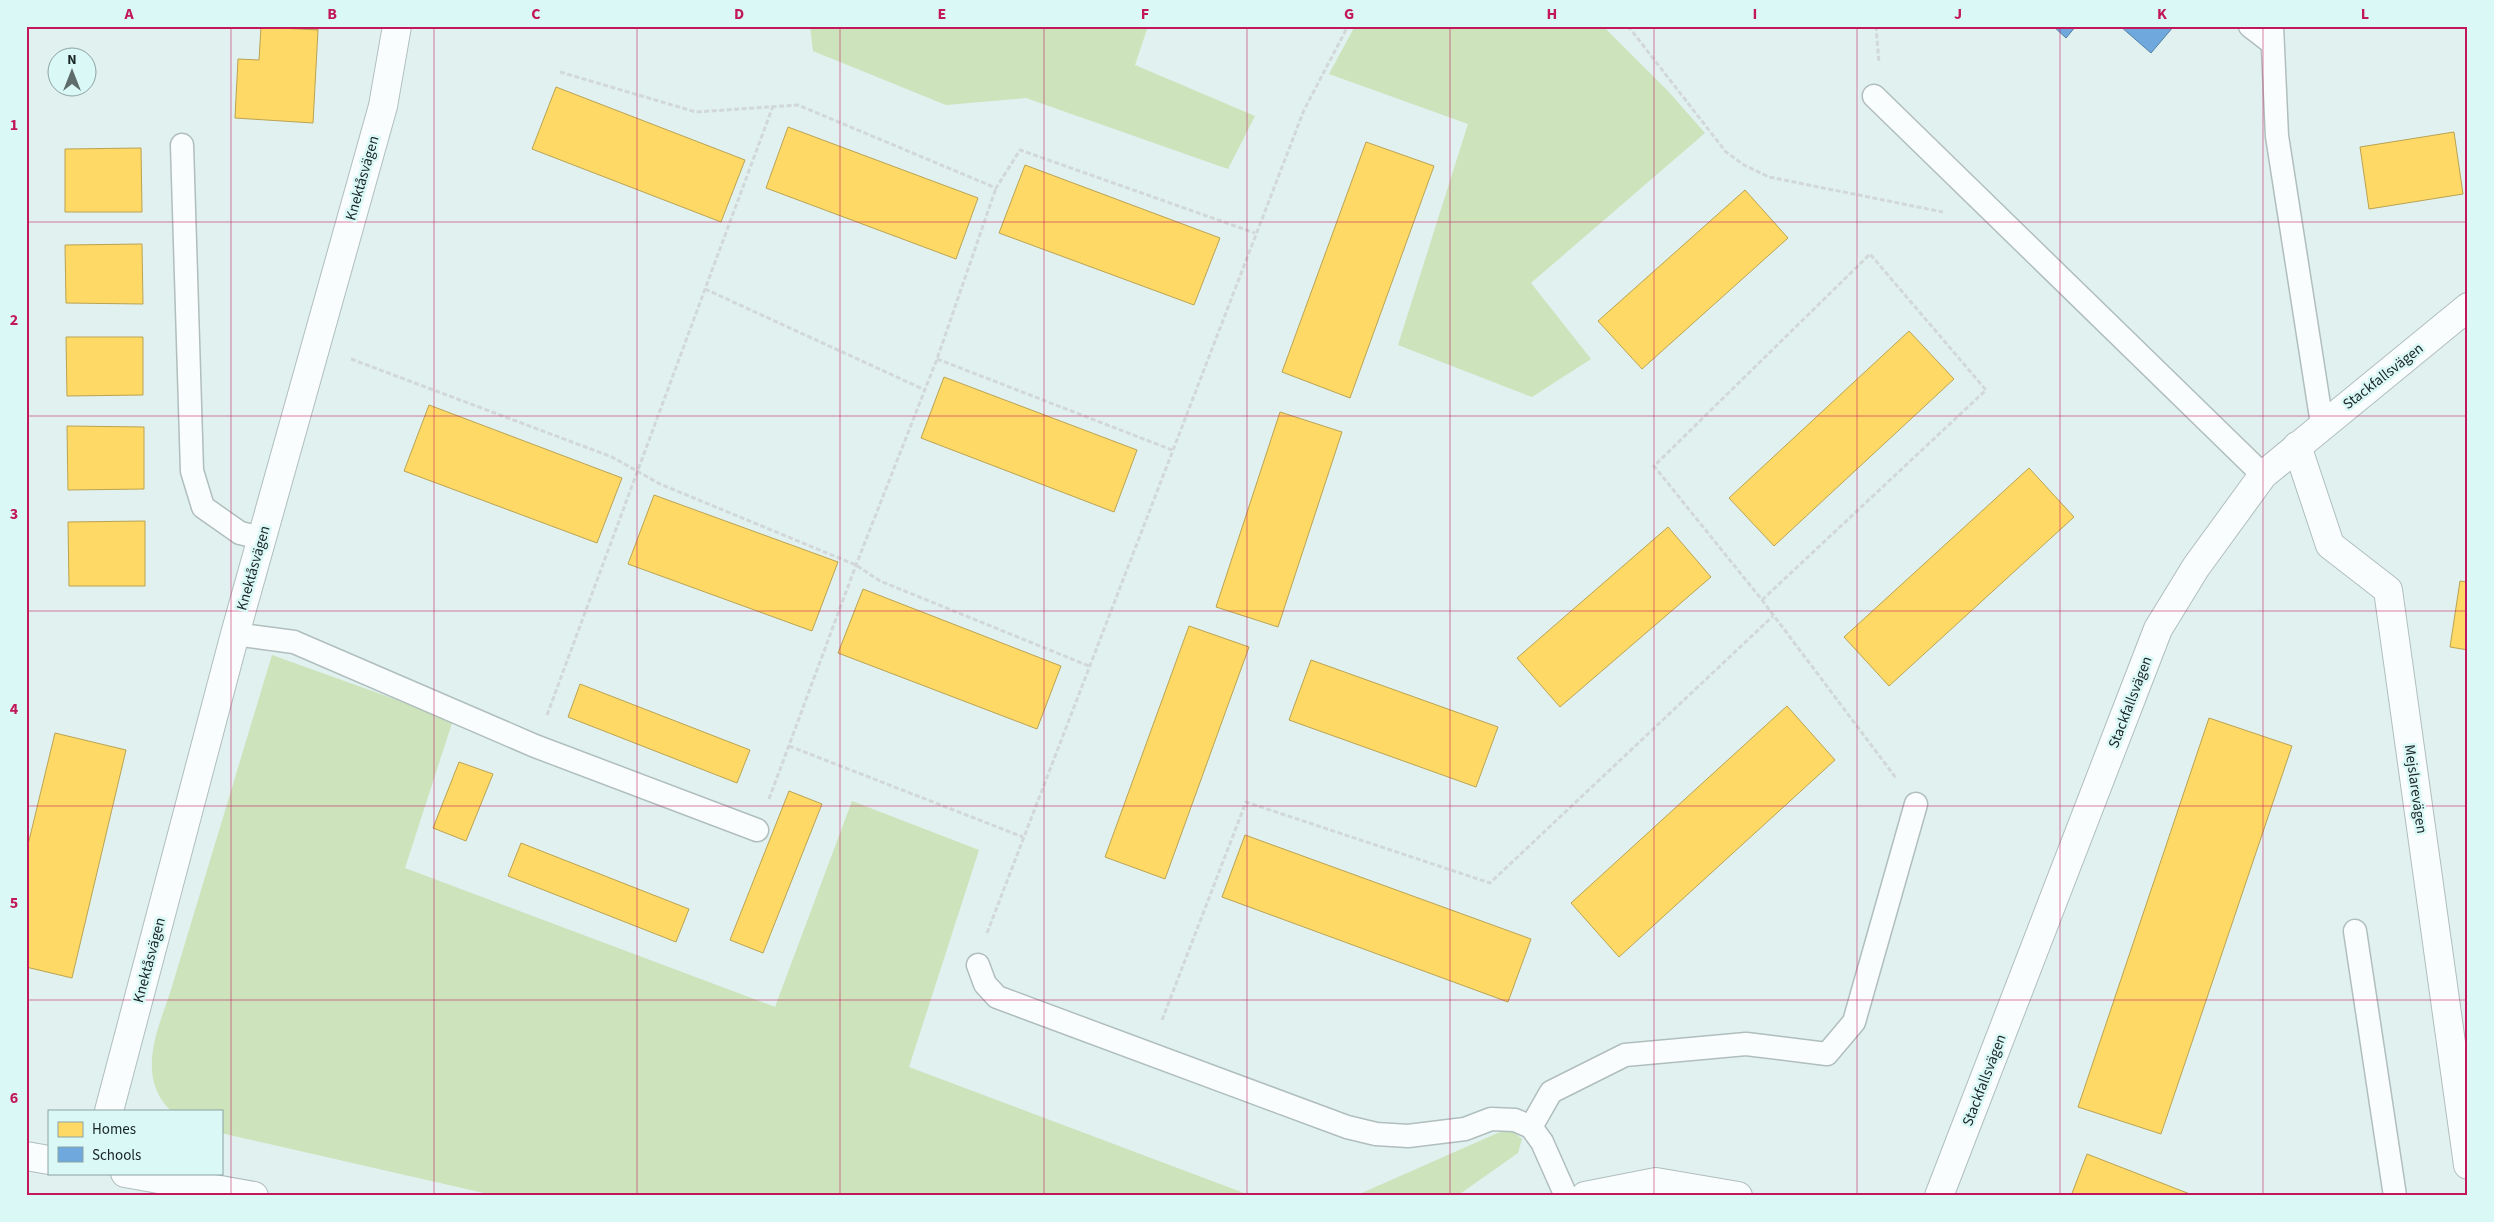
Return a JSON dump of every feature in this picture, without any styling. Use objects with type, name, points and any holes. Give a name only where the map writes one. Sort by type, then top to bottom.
[{"type":"street","name":"Knektåsvägen","points":[[109,1110],[235,634],[382,106],[397,26]]},
{"type":"street","name":"Stackfallsvägen","points":[[1939,1196],[2158,629],[2196,567],[2263,475],[2322,424],[2468,307]]},
{"type":"street","name":"Mejslarevägen","points":[[2297,446],[2330,545],[2388,590],[2468,1165]]},
{"type":"street","points":[[26,1156],[48,1160]]},
{"type":"street","points":[[131,1174],[254,1196]]},
{"type":"street","points":[[1585,1196],[1656,1182],[1738,1196]]},
{"type":"lane","points":[[2250,26],[2272,34],[2277,136],[2322,424]]},
{"type":"lane","points":[[1874,96],[2263,475]]},
{"type":"lane","points":[[182,145],[192,471],[203,507],[240,533],[262,538]]},
{"type":"lane","points":[[235,634],[294,642],[535,746],[757,830]]},
{"type":"lane","points":[[1531,1127],[1550,1092],[1625,1055],[1746,1044],[1827,1054],[1854,1022],[1916,804]]},
{"type":"lane","points":[[2355,931],[2395,1196]]},
{"type":"lane","points":[[978,966],[984,984],[997,997],[1347,1127],[1376,1134],[1418,1135],[1465,1128],[1491,1119],[1515,1120],[1531,1127],[1542,1142],[1566,1196]]},
{"type":"path","points":[[978,966],[985,938],[1255,233],[1304,110],[1348,26]]},
{"type":"path","points":[[1628,26],[1726,152],[1744,165],[1769,177],[1947,213]]},
{"type":"path","points":[[560,72],[696,112],[798,105],[996,188]]},
{"type":"path","points":[[535,746],[773,106]]},
{"type":"path","points":[[757,830],[856,564],[937,358],[996,188],[1020,150],[1255,233]]},
{"type":"path","points":[[1762,600],[1986,390],[1870,254],[1654,466],[1762,600],[1916,804]]},
{"type":"path","points":[[705,289],[925,390]]},
{"type":"path","points":[[316,346],[612,457],[638,472],[707,504],[856,564],[880,580],[1089,666]]},
{"type":"path","points":[[937,358],[1172,450]]},
{"type":"path","points":[[1149,1054],[1246,802],[1490,882],[1773,616]]},
{"type":"path","points":[[789,746],[1024,837]]},
{"type":"green space","points":[[810,26],[1148,26],[1135,65],[1255,116],[1228,169],[1026,98],[946,105],[813,51]]},
{"type":"green space","points":[[1355,26],[1603,26],[1667,90],[1705,133],[1531,283],[1591,359],[1532,397],[1398,345],[1468,124],[1329,74]]},
{"type":"green space","points":[[272,655],[453,720],[405,868],[775,1007],[852,801],[979,850],[909,1067],[1252,1196],[497,1196],[222,1133],[222,1110],[170,1110],[160,1098],[154,1084],[152,1069],[155,1038]]},
{"type":"green space","points":[[1509,1128],[1522,1139],[1518,1153],[1457,1196],[1355,1196]]},
{"type":"building: Homes","points":[[254,26],[318,26],[318,30]]},
{"type":"building: Homes","points":[[261,27],[318,30],[313,123],[235,118],[238,59],[259,60]]},
{"type":"building: Homes","points":[[556,87],[745,160],[721,222],[532,149]]},
{"type":"building: Homes","points":[[788,127],[978,198],[956,259],[766,188]]},
{"type":"building: Homes","points":[[2454,132],[2463,194],[2369,209],[2360,147]]},
{"type":"building: Homes","points":[[1366,142],[1434,166],[1350,398],[1282,372]]},
{"type":"building: Homes","points":[[141,148],[142,212],[65,212],[65,149]]},
{"type":"building: Homes","points":[[1025,165],[1220,238],[1194,305],[999,233]]},
{"type":"building: Homes","points":[[1745,190],[1788,238],[1642,369],[1598,321]]},
{"type":"building: Homes","points":[[142,244],[143,304],[66,303],[65,245]]},
{"type":"building: Homes","points":[[1909,331],[1954,379],[1774,546],[1729,498]]},
{"type":"building: Homes","points":[[66,337],[143,337],[143,395],[67,396]]},
{"type":"building: Homes","points":[[944,377],[1137,450],[1114,512],[921,438]]},
{"type":"building: Homes","points":[[429,405],[622,478],[597,543],[404,471]]},
{"type":"building: Homes","points":[[1280,412],[1342,432],[1278,627],[1216,607]]},
{"type":"building: Homes","points":[[67,426],[144,427],[144,489],[68,490]]},
{"type":"building: Homes","points":[[2029,468],[2074,517],[1889,686],[1844,637]]},
{"type":"building: Homes","points":[[654,495],[838,562],[812,631],[628,564]]},
{"type":"building: Homes","points":[[145,521],[145,586],[69,586],[68,522]]},
{"type":"building: Homes","points":[[1668,527],[1711,577],[1560,707],[1517,658]]},
{"type":"building: Homes","points":[[2460,581],[2468,582],[2468,650],[2450,647]]},
{"type":"building: Homes","points":[[863,589],[1061,666],[1037,729],[838,653]]},
{"type":"building: Homes","points":[[1189,626],[1249,647],[1165,879],[1105,857]]},
{"type":"building: Homes","points":[[1311,660],[1498,727],[1476,787],[1289,720]]},
{"type":"building: Homes","points":[[580,684],[750,750],[737,783],[568,717]]},
{"type":"building: Homes","points":[[1787,706],[1835,760],[1619,957],[1571,903]]},
{"type":"building: Homes","points":[[2209,718],[2292,746],[2161,1134],[2078,1107]]},
{"type":"building: Homes","points":[[55,733],[126,750],[72,978],[26,967],[26,853]]},
{"type":"building: Homes","points":[[459,762],[493,774],[466,841],[433,828]]},
{"type":"building: Homes","points":[[789,791],[822,804],[763,953],[730,940]]},
{"type":"building: Homes","points":[[1245,835],[1531,939],[1508,1002],[1222,897]]},
{"type":"building: Homes","points":[[521,843],[689,909],[676,942],[508,876]]},
{"type":"building: Homes","points":[[2087,1154],[2195,1196],[2071,1196]]},
{"type":"building: Schools","points":[[2053,26],[2076,26],[2066,38]]},
{"type":"building: Schools","points":[[2120,26],[2174,26],[2151,53]]}]
